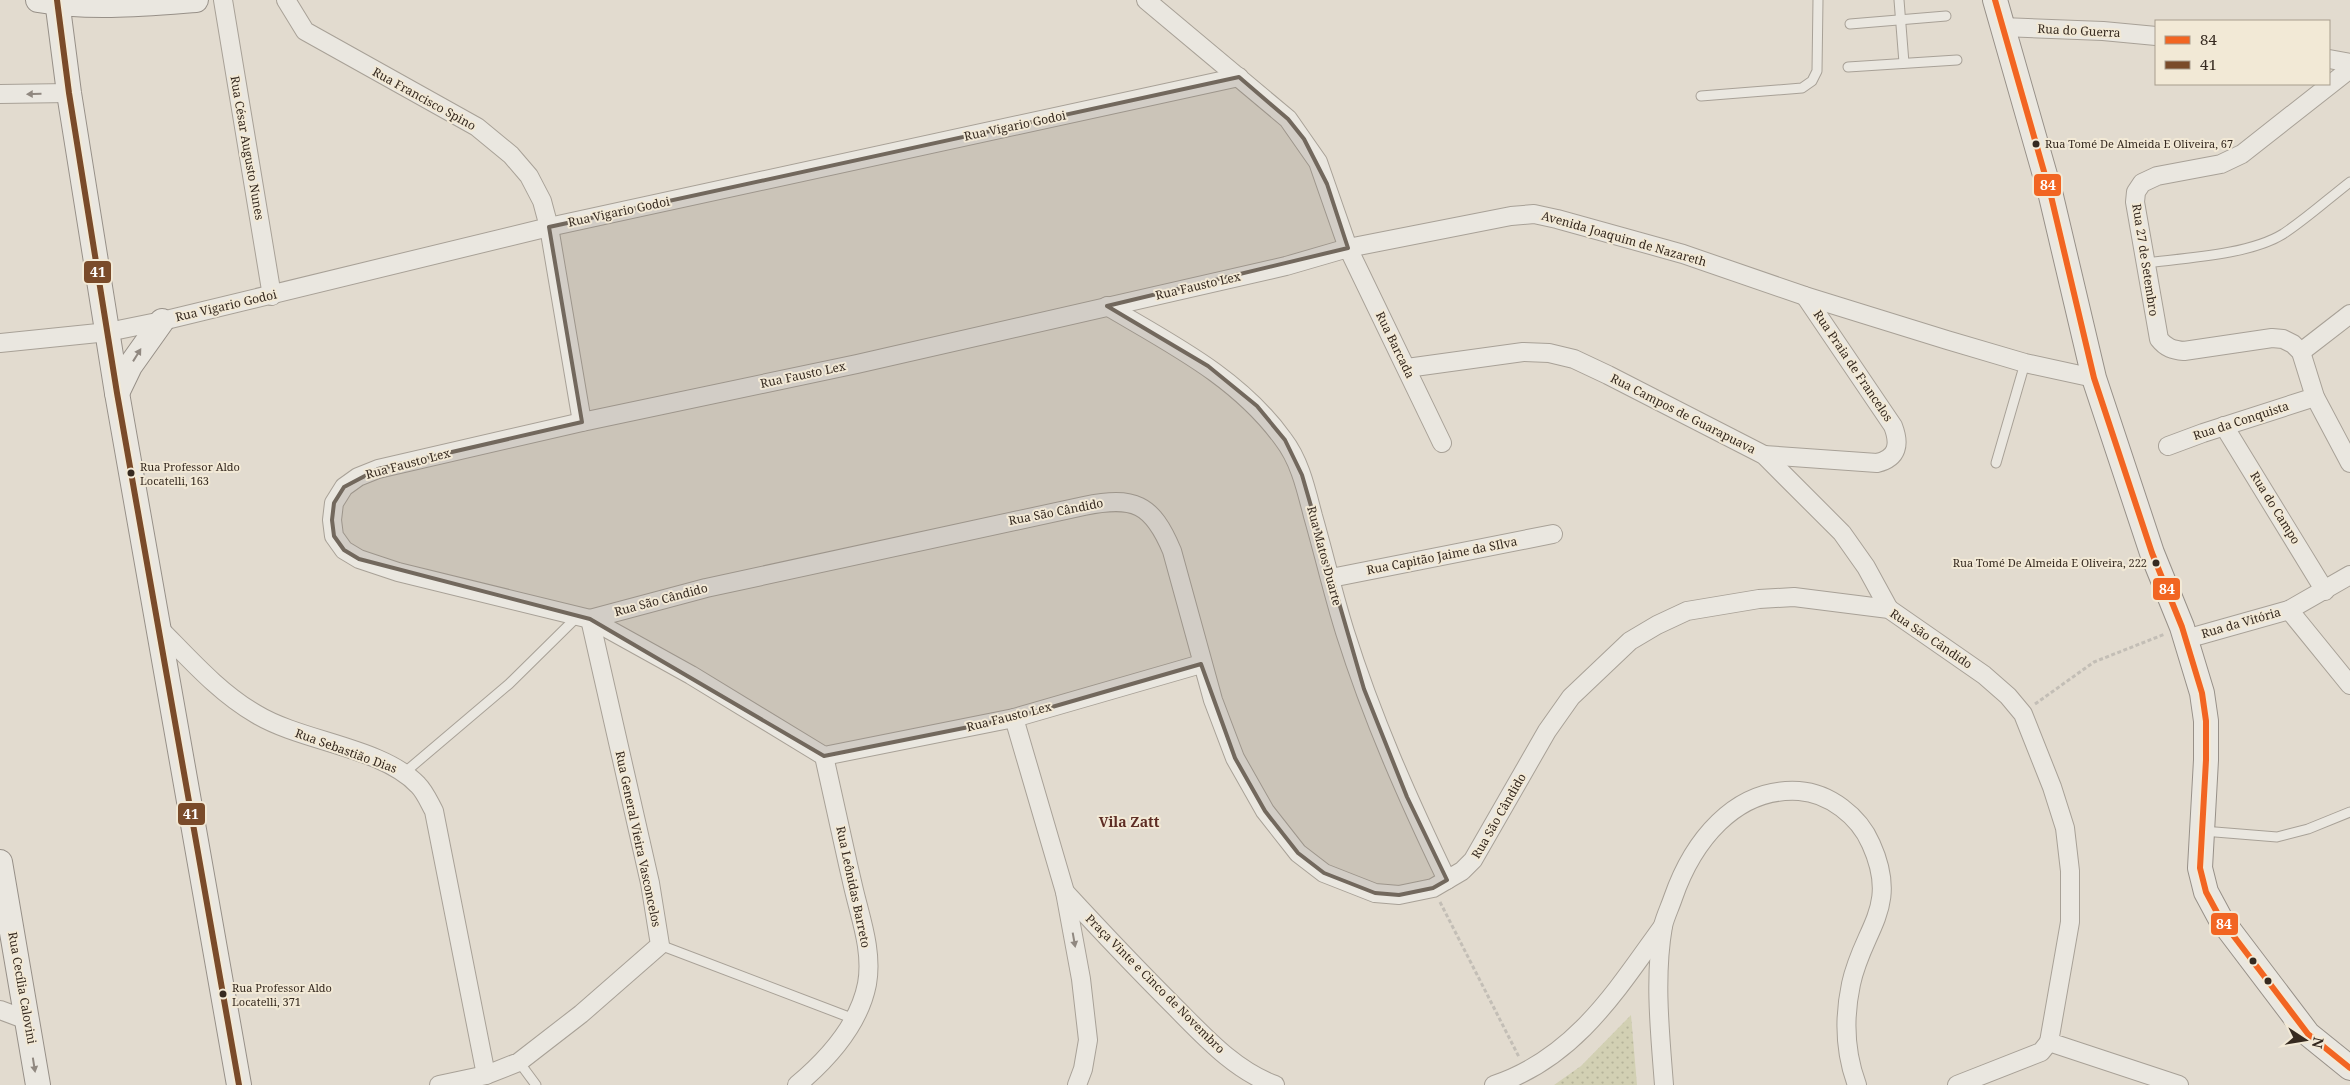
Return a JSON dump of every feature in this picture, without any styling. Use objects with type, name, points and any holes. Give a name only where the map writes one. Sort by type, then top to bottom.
[{"type":"street","points":[[196,0],[113,6],[51,1],[69,93],[117,393],[157,626],[239,1085]]},
{"type":"street","name":"Rua César Augusto Nunes","points":[[223,0],[272,296]]},
{"type":"street","name":"Rua Francisco Spino","points":[[286,0],[305,32],[477,127],[511,155],[533,184],[542,201],[549,227],[582,422]]},
{"type":"street","points":[[1146,0],[1288,119],[1304,139],[1318,162],[1348,248]]},
{"type":"street","points":[[1982,0],[2002,27]]},
{"type":"street","points":[[1995,0],[2051,196],[2094,378],[2152,553],[2184,633],[2202,693],[2206,721],[2200,868],[2206,892],[2220,918],[2308,1034],[2350,1068]]},
{"type":"street","name":"Rua do Guerra","points":[[2002,27],[2103,31],[2155,36]]},
{"type":"street","points":[[2330,59],[2350,63]]},
{"type":"street","name":"Rua 27 de Setembro","points":[[2330,85],[2350,69]]},
{"type":"street","name":"Rua Vigario Godoi","points":[[0,343],[108,332],[162,321],[272,296],[549,227],[1239,77]]},
{"type":"street","name":"Rua 27 de Setembro","points":[[2301,352],[2288,342],[2272,338],[2184,351],[2164,346],[2159,339],[2144,264],[2135,202],[2136,192],[2142,182],[2157,176],[2221,164],[2242,154],[2330,85]]},
{"type":"street","points":[[0,94],[69,93]]},
{"type":"street","name":"Avenida Joaquim de Nazareth","points":[[1348,248],[1511,216],[1534,214],[1557,218],[1684,254],[1805,296],[2025,364],[2094,378]]},
{"type":"street","name":"Rua Fausto Lex","points":[[1202,664],[1014,718],[824,756],[691,675],[583,618],[372,564],[344,550],[334,536],[332,520],[334,503],[344,487],[358,477],[378,469],[582,422],[857,364],[1286,266],[1348,248]]},
{"type":"street","name":"Rua Barcada","points":[[1348,248],[1442,443]]},
{"type":"street","name":"Rua Praia de Francelos","points":[[1764,455],[1877,463],[1886,461],[1898,448],[1898,438],[1893,426],[1805,296]]},
{"type":"street","name":"Rua Matos Duarte","points":[[1107,306],[1208,366],[1257,406],[1284,440],[1302,475],[1344,630],[1364,689],[1440,884]]},
{"type":"street","points":[[2350,314],[2301,352],[2315,397],[2350,463]]},
{"type":"street","points":[[117,393],[130,366],[162,321]]},
{"type":"street","name":"Rua Campos de Guarapuava","points":[[1407,368],[1523,352],[1549,353],[1574,360],[1608,375],[1764,455],[1842,533],[1866,567],[1889,609]]},
{"type":"street","name":"Rua da Conquista","points":[[2168,446],[2315,397]]},
{"type":"street","name":"Rua do Campo","points":[[2224,426],[2325,591]]},
{"type":"street","name":"Rua São Cândido","points":[[583,618],[715,586],[1065,510],[1122,501],[1133,503],[1145,510],[1165,534],[1172,551],[1202,664],[1235,758],[1265,811],[1298,853],[1324,873],[1375,893],[1399,895],[1440,884],[1462,871],[1473,860],[1547,731],[1571,697],[1630,641],[1673,616],[1687,611],[1732,602],[1794,597],[1889,609],[1984,675],[2008,696],[2023,714],[2052,787],[2065,828],[2070,871],[2070,922],[2049,1042]]},
{"type":"street","name":"Rua Capitão Jaime da SIlva","points":[[1331,578],[1553,534]]},
{"type":"street","points":[[2289,610],[2350,575]]},
{"type":"street","name":"Rua da Vitória","points":[[2184,633],[2289,610],[2350,685]]},
{"type":"street","name":"Rua General Vieira Vasconcelos","points":[[439,1085],[486,1075],[519,1062],[581,1014],[660,945],[650,882],[583,618]]},
{"type":"street","name":"Rua Sebastião Dias","points":[[157,626],[223,691],[255,714],[285,729],[376,760],[404,773],[418,785],[434,810],[486,1075]]},
{"type":"street","name":"Praça Vinte e Cinco de Novembro","points":[[1014,718],[1065,892],[1081,978],[1088,1031],[1083,1069],[1077,1085]]},
{"type":"street","name":"Rua Leônidas Barreto","points":[[797,1085],[815,1070],[836,1047],[854,1019],[867,984],[867,946],[824,756]]},
{"type":"street","points":[[1664,1085],[1659,989],[1663,925],[1678,881],[1692,854],[1709,831],[1727,814],[1741,805],[1765,795],[1797,791],[1815,793],[1830,799],[1845,812],[1861,827],[1871,843],[1880,867],[1883,887],[1882,904],[1851,983],[1847,1015],[1847,1044],[1857,1085]]},
{"type":"street","name":"Rua Cecília Calovini","points":[[0,862],[38,1085]]},
{"type":"street","name":"Praça Vinte e Cinco de Novembro","points":[[1065,892],[1142,975],[1210,1042],[1258,1079],[1275,1085]]},
{"type":"street","points":[[1494,1085],[1527,1072],[1555,1055],[1586,1027],[1620,986],[1663,925]]},
{"type":"street","points":[[0,1010],[27,1020]]},
{"type":"street","points":[[1957,1085],[2041,1052],[2049,1042],[2179,1085]]},
{"type":"lane","points":[[1701,96],[1802,88],[1812,81],[1817,71],[1818,0]]},
{"type":"lane","points":[[1899,0],[1904,63]]},
{"type":"lane","points":[[1850,24],[1946,16]]},
{"type":"lane","points":[[1848,67],[1957,60]]},
{"type":"lane","points":[[2144,264],[2239,250],[2261,244],[2283,234],[2350,182]]},
{"type":"lane","points":[[1996,463],[2025,364]]},
{"type":"lane","points":[[404,773],[583,618]]},
{"type":"lane","points":[[2202,831],[2277,837],[2308,829],[2350,812]]},
{"type":"lane","points":[[660,945],[854,1019]]},
{"type":"lane","points":[[519,1062],[536,1085]]},
{"type":"path","points":[[2023,714],[2053,689],[2094,662],[2184,633]]},
{"type":"path","points":[[1440,884],[1527,1072]]},
{"type":"highlighted area","points":[[1239,77],[1288,119],[1304,139],[1327,184],[1348,248],[1107,306],[1208,366],[1257,406],[1285,440],[1302,475],[1364,689],[1407,797],[1447,880],[1433,888],[1399,895],[1375,893],[1324,873],[1298,853],[1265,811],[1235,758],[1201,664],[1014,718],[824,756],[590,619],[359,559],[344,550],[334,536],[332,520],[334,503],[344,487],[378,469],[582,422],[549,227]]},
{"type":"shaded area","points":[[1631,1015],[1637,1085],[1554,1085],[1581,1066]]},
{"type":"transit line","name":"41","points":[[57,0],[69,93],[117,393],[239,1085]]},
{"type":"transit line","name":"84","points":[[1995,0],[2051,196],[2094,378],[2152,553],[2182,627],[2202,693],[2206,721],[2206,760],[2200,868],[2206,892],[2220,918],[2308,1034],[2350,1068]]},
{"type":"place","name":"Rua Tomé De Almeida E Oliveira, 67","points":[[2036,144]]},
{"type":"place","name":"Rua Professor Aldo Locatelli, 163","points":[[131,473]]},
{"type":"place","name":"Rua Tomé De Almeida E Oliveira, 222","points":[[2156,563]]},
{"type":"place","name":"Rua Professor Aldo Locatelli, 371","points":[[223,994]]},
{"type":"district","name":"Vila Zatt","points":[[1129,822]]}]
